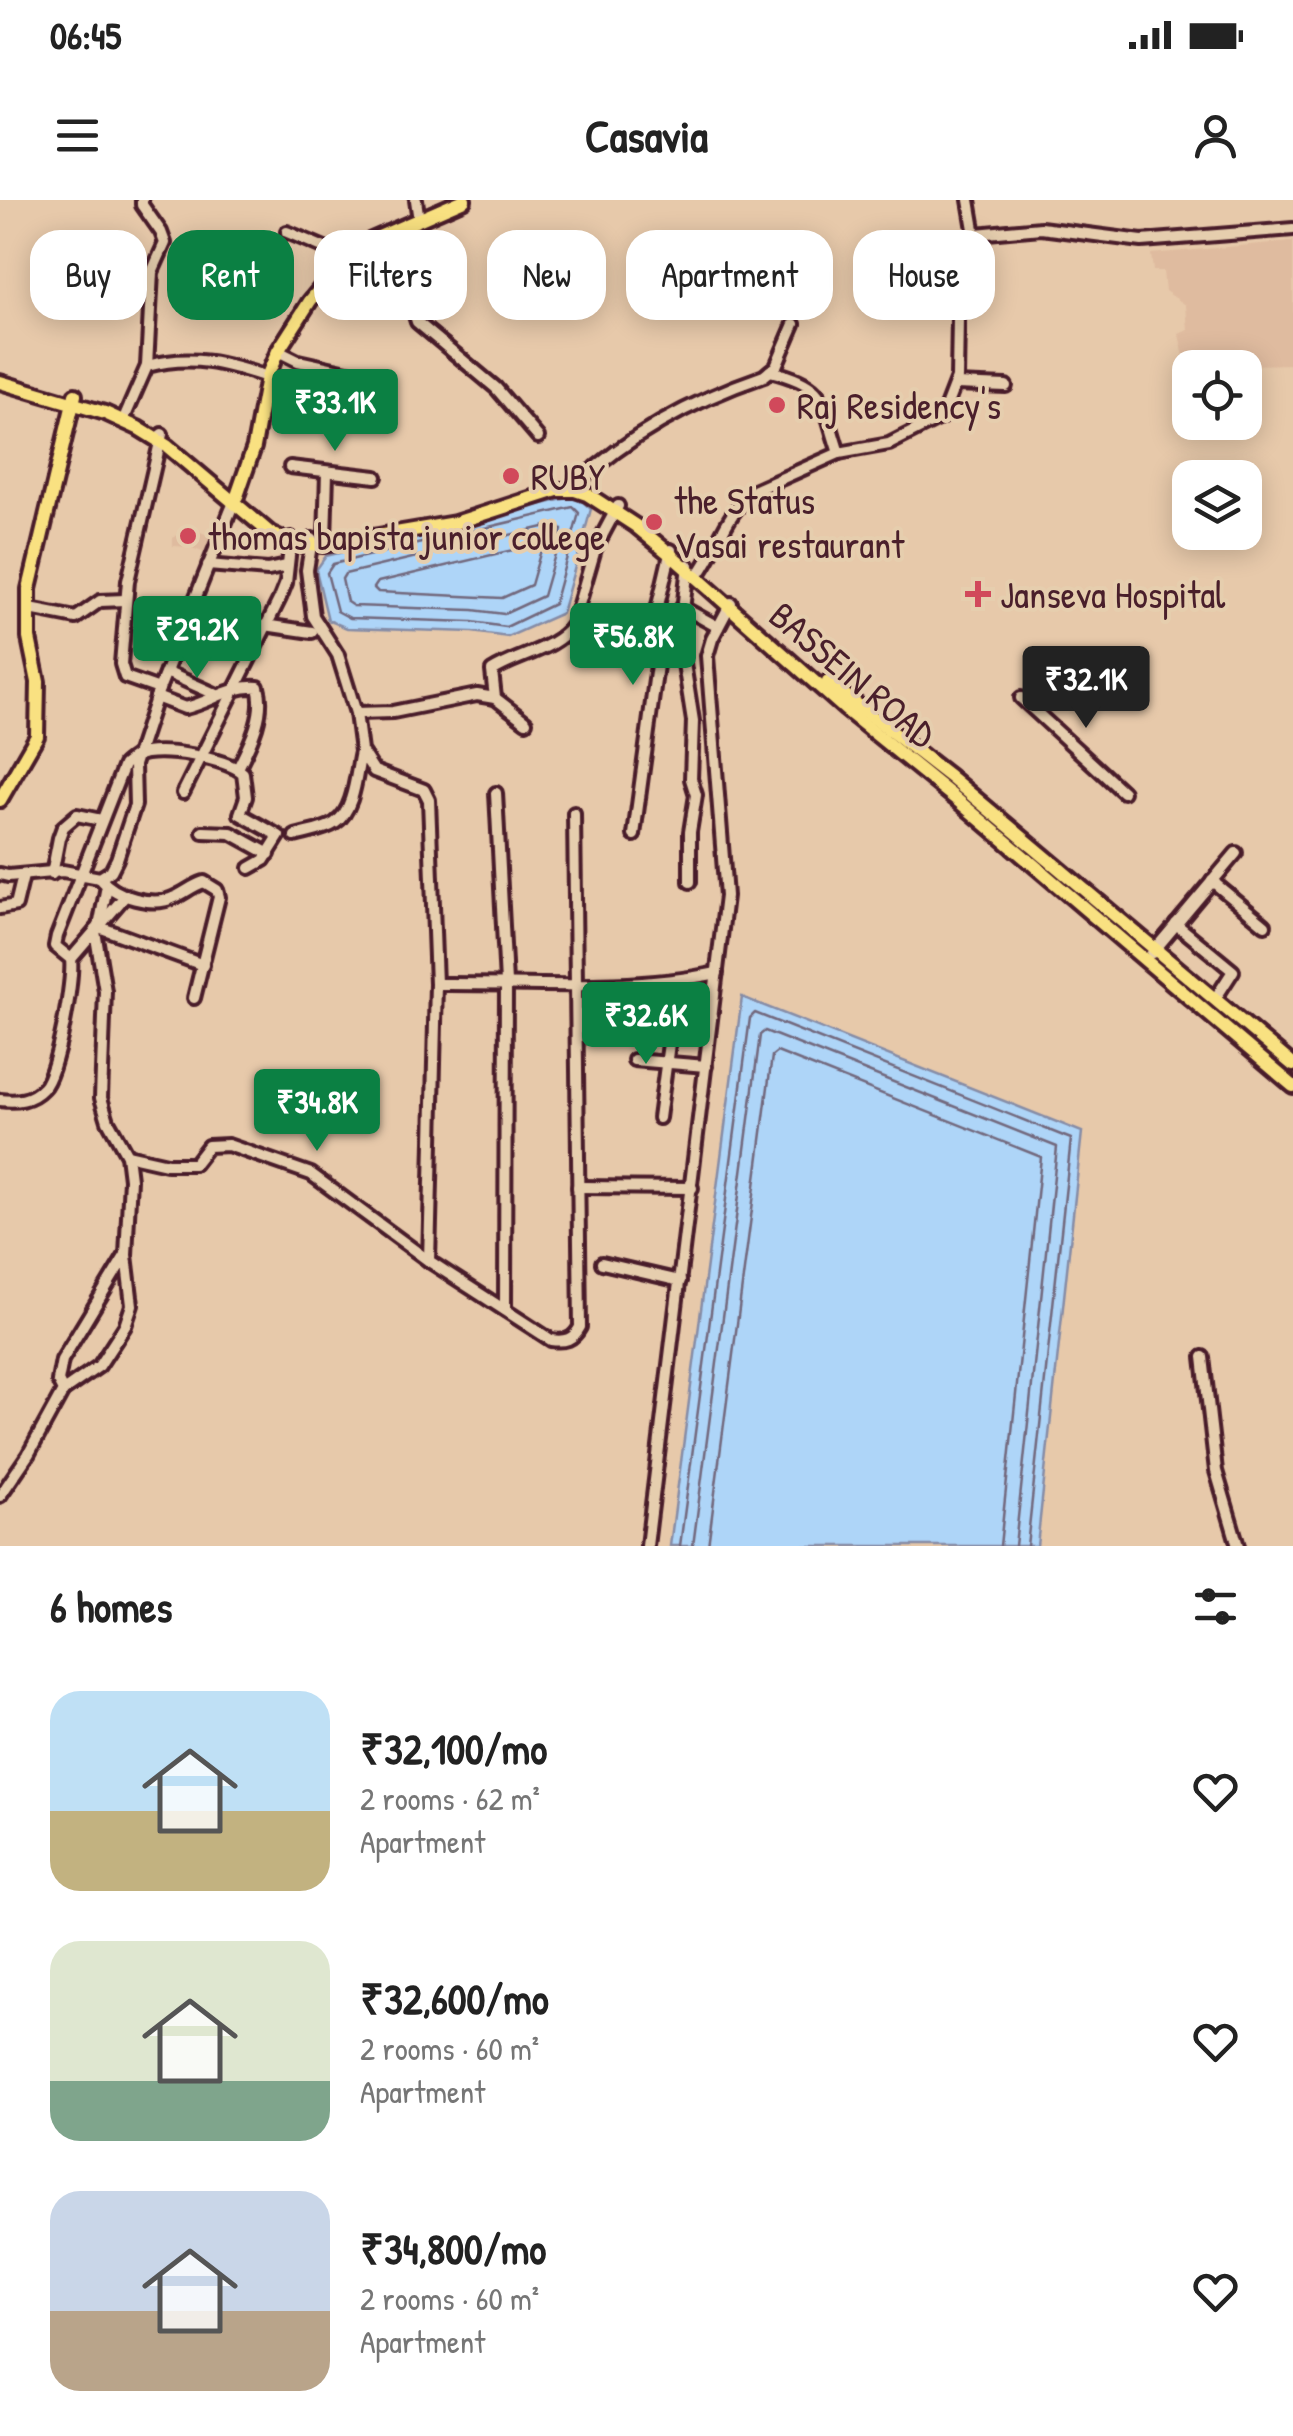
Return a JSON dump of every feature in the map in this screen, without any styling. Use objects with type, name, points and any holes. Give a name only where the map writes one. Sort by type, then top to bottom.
[{"type":"main road","points":[[395,230],[464,200]]},
{"type":"main road","points":[[235,500],[254,447],[266,377],[314,296]]},
{"type":"main road","points":[[0,374],[126,414],[291,540],[316,541],[460,516],[542,485],[562,482],[576,487]]},
{"type":"main road","points":[[0,382],[74,399],[161,437]]},
{"type":"main road","points":[[0,800],[37,736],[38,682],[29,638],[29,589],[74,399]]},
{"type":"main road","name":"BASSEIN ROAD","points":[[576,487],[616,508],[670,551],[1037,860],[1156,949],[1293,1065]]},
{"type":"main road","name":"BASSEIN ROAD","points":[[1037,860],[1146,962],[1293,1086]]},
{"type":"street","points":[[126,414],[147,366],[152,272],[165,243],[142,200]]},
{"type":"street","points":[[416,200],[419,220]]},
{"type":"street","points":[[968,200],[975,230]]},
{"type":"street","points":[[404,226],[410,300],[417,322],[496,388],[538,437]]},
{"type":"street","points":[[995,232],[1040,228],[1142,241],[1293,229]]},
{"type":"street","points":[[690,882],[690,832],[696,796],[690,779],[693,722],[680,638],[682,607],[693,571],[712,556],[728,519],[745,498],[839,453],[888,444],[942,418],[960,367],[956,356],[958,320]]},
{"type":"street","points":[[576,487],[605,460],[668,416],[770,371],[776,366],[794,324]]},
{"type":"street","points":[[278,351],[298,361],[352,373]]},
{"type":"street","points":[[147,366],[198,359],[218,361],[266,377]]},
{"type":"street","points":[[770,371],[800,378],[814,388],[839,453]]},
{"type":"street","points":[[956,384],[1006,386]]},
{"type":"street","points":[[161,437],[125,600],[122,672],[185,708],[214,694],[253,686],[260,691],[252,739],[238,768]]},
{"type":"street","points":[[290,467],[376,477]]},
{"type":"street","points":[[295,836],[333,825],[341,818],[361,751],[356,713],[338,656],[313,616],[307,570],[327,473]]},
{"type":"street","points":[[0,1496],[63,1391],[98,1366],[125,1326],[132,1305],[126,1255],[130,1179],[126,1155],[101,1098],[105,991],[97,929],[103,882],[111,871],[135,805],[134,765],[158,693],[235,500]]},
{"type":"street","points":[[496,698],[492,670],[555,641],[573,625],[595,548],[616,508]]},
{"type":"street","points":[[183,793],[286,583],[291,540]]},
{"type":"street","points":[[634,835],[657,665],[656,614],[670,551]]},
{"type":"street","points":[[208,565],[268,570],[288,566]]},
{"type":"street","points":[[30,610],[76,618],[100,601],[125,600]]},
{"type":"street","points":[[647,1546],[726,896],[707,656],[730,605]]},
{"type":"street","points":[[682,607],[718,626]]},
{"type":"street","points":[[266,624],[312,632]]},
{"type":"street","points":[[166,672],[214,694]]},
{"type":"street","points":[[356,713],[392,712],[477,695],[496,698],[526,722]]},
{"type":"street","points":[[1021,698],[1123,792]]},
{"type":"street","points":[[361,751],[374,771],[424,790],[429,800],[436,984],[429,1261]]},
{"type":"street","points":[[71,960],[55,946],[120,772],[138,755],[154,752],[198,757],[238,768],[244,774],[246,796],[240,814],[279,836],[269,854],[250,868]]},
{"type":"street","points":[[496,793],[506,983],[505,1310]]},
{"type":"street","points":[[126,1155],[167,1164],[194,1164],[208,1146],[228,1144],[311,1174],[429,1261],[551,1340],[564,1342],[575,1335],[580,1327],[574,813]]},
{"type":"street","points":[[52,874],[63,827],[76,815],[101,820]]},
{"type":"street","points":[[202,832],[231,833],[269,854]]},
{"type":"street","points":[[1146,962],[1236,853]]},
{"type":"street","points":[[0,874],[24,876],[63,870],[154,902],[175,897],[191,886],[212,884],[219,898],[194,998]]},
{"type":"street","points":[[0,908],[16,905],[24,876]]},
{"type":"street","points":[[1212,882],[1264,925]]},
{"type":"street","points":[[0,1100],[24,1100],[47,1083],[68,1010],[71,960],[126,895]]},
{"type":"street","points":[[1176,924],[1234,971],[1214,999]]},
{"type":"street","points":[[97,929],[202,964]]},
{"type":"street","points":[[436,984],[654,982],[717,972]]},
{"type":"street","points":[[659,1118],[672,1021]]},
{"type":"street","points":[[634,1060],[706,1066]]},
{"type":"street","points":[[578,1187],[692,1188]]},
{"type":"street","points":[[63,1391],[58,1381],[62,1360],[126,1255]]},
{"type":"street","points":[[602,1263],[680,1281]]},
{"type":"street","points":[[1203,1357],[1216,1471],[1238,1546]]},
{"type":"shaded area","points":[[1293,241],[1293,364],[1262,365],[1262,350],[1182,350],[1179,334],[1188,330],[1186,305],[1165,291],[1163,271],[1153,271],[1151,254]]},
{"type":"shaded area","points":[[189,528],[211,536],[205,553],[173,546],[173,538]]},
{"type":"water","points":[[576,496],[591,509],[562,613],[508,637],[347,628],[328,620],[316,570],[326,556]]},
{"type":"water","points":[[742,997],[1082,1132],[1037,1546],[670,1546]]},
{"type":"place","name":"Raj Residency's","points":[[777,405]]},
{"type":"place","name":"RUBY","points":[[511,476]]},
{"type":"place","name":"the Status Vasai restaurant","points":[[654,522]]},
{"type":"place","name":"thomas bapista junior college","points":[[188,536]]},
{"type":"place","name":"Janseva Hospital","points":[[978,594]]}]
